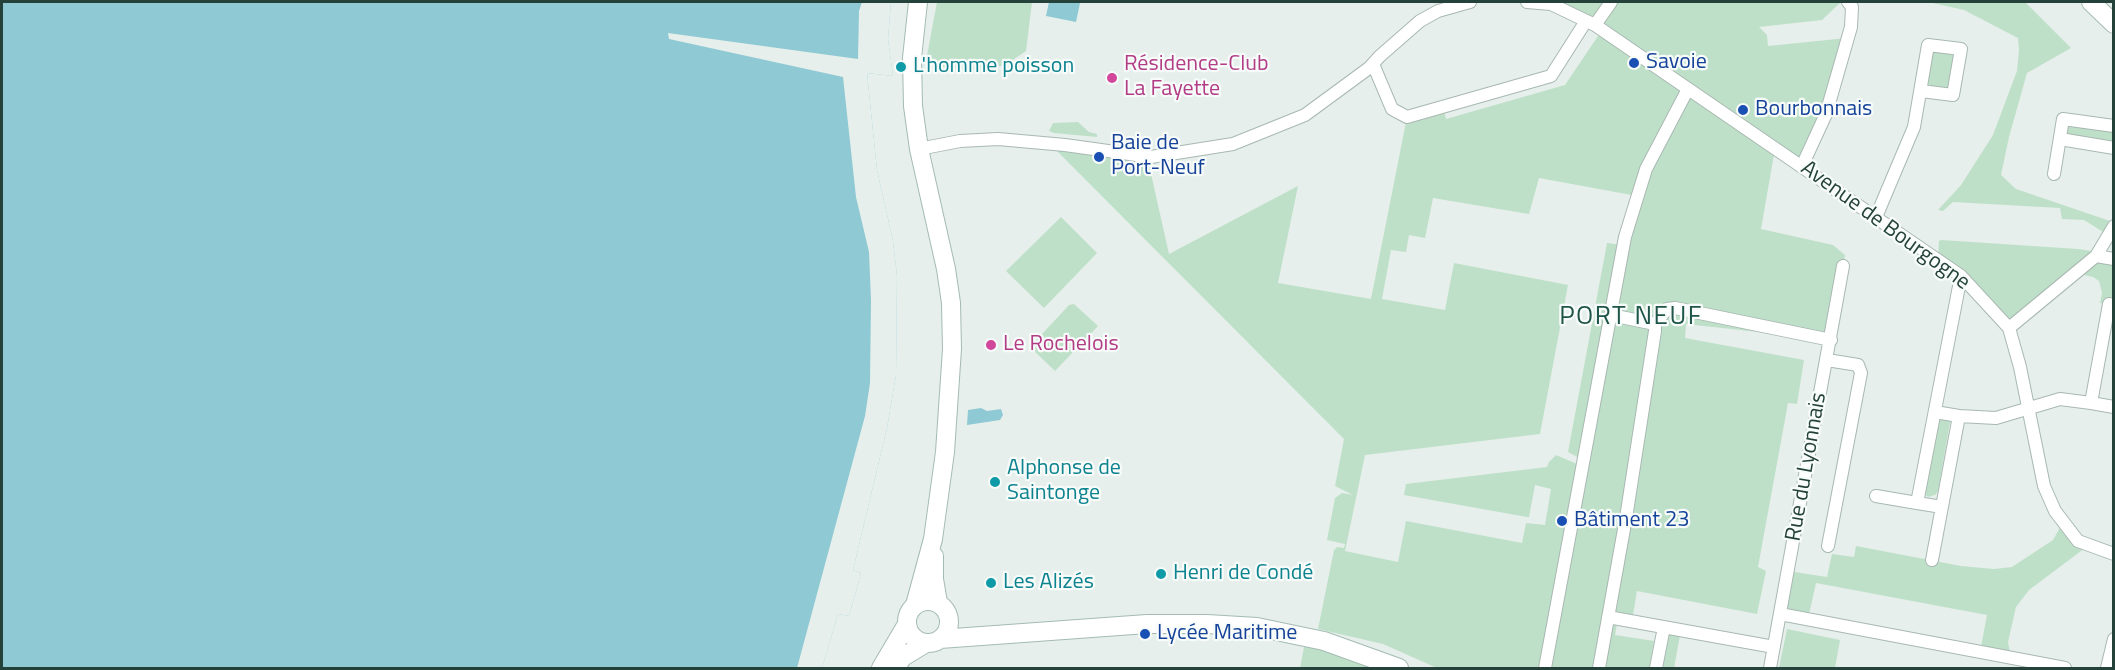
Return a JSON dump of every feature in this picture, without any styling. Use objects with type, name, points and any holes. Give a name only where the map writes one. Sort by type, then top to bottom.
[{"type":"street","points":[[895,669],[903,657],[933,641],[948,629],[934,579],[933,539],[950,393],[951,303],[941,242],[919,149],[913,106],[912,81],[918,2]]},
{"type":"street","points":[[919,149],[960,141],[998,139],[1057,144],[1151,157],[1233,144],[1305,115],[1373,64],[1420,21],[1438,11],[1470,2]]},
{"type":"street","name":"Avenue de Bourgogne","points":[[1527,2],[1551,4],[1591,23],[1961,276],[2009,328],[2029,407],[2044,486],[2055,511],[2078,541],[2114,554]]},
{"type":"street","points":[[1373,64],[1392,110],[1407,117],[1551,76],[1591,23],[1611,2]]},
{"type":"street","points":[[1802,166],[1826,114],[1851,27],[1852,7],[1848,2]]},
{"type":"street","points":[[2091,2],[2114,24]]},
{"type":"street","points":[[1876,217],[1914,128],[1928,45],[1961,50],[1953,95],[1921,91]]},
{"type":"street","points":[[1545,669],[1625,237],[1647,169],[1688,89]]},
{"type":"street","points":[[2054,174],[2063,120],[2114,126]]},
{"type":"street","points":[[2060,139],[2114,148]]},
{"type":"street","points":[[2009,328],[2096,256],[2114,226]]},
{"type":"street","points":[[2096,256],[2114,259]]},
{"type":"street","name":"Rue du Lyonnais","points":[[1770,669],[1843,266]]},
{"type":"street","points":[[1917,503],[1961,276]]},
{"type":"street","points":[[2091,403],[2109,304]]},
{"type":"street","points":[[1599,669],[1626,518],[1655,324],[1667,309],[1675,308],[1831,340]]},
{"type":"street","points":[[1611,315],[1655,324]]},
{"type":"street","points":[[1827,360],[1858,365],[1861,373],[1828,546]]},
{"type":"street","points":[[1935,412],[1996,418],[2060,399],[2114,407]]},
{"type":"street","points":[[1932,560],[1959,416]]},
{"type":"street","points":[[1876,495],[1942,507]]},
{"type":"street","points":[[880,669],[907,624],[909,613],[915,605],[933,539]]},
{"type":"street","points":[[915,605],[926,600],[971,627],[1015,632]]},
{"type":"street","points":[[1780,614],[2065,669]]},
{"type":"street","points":[[1608,618],[1774,647]]},
{"type":"street","points":[[907,624],[913,637],[933,641],[1015,632],[1147,624],[1257,627],[1324,640],[1399,669]]},
{"type":"street","points":[[1656,669],[1664,627]]},
{"type":"street","points":[[2107,669],[2114,639]]},
{"type":"green space","points":[[937,2],[1032,2],[1026,51],[1005,65],[979,71],[947,68],[926,61]]},
{"type":"green space","points":[[1556,2],[1841,2],[1822,20],[1759,27],[1767,35],[1768,46],[1847,38],[1802,166],[1775,149],[1761,229],[1833,245],[1845,255],[1831,340],[1686,324],[1685,338],[1804,360],[1797,404],[1788,403],[1758,567],[1766,571],[1757,614],[1637,591],[1632,621],[1618,619],[1615,635],[1654,641],[1650,668],[1437,668],[1383,644],[1318,629],[1334,550],[1337,547],[1344,548],[1345,544],[1327,540],[1335,498],[1342,493],[1353,495],[1335,486],[1344,439],[1049,143],[1147,156],[1169,254],[1298,186],[1278,283],[1371,299],[1407,117],[1443,106],[1446,119],[1565,85],[1602,30]],"holes":[[[1539,178],[1637,196],[1623,245],[1607,243],[1568,452],[1583,460],[1582,466],[1556,455],[1547,467],[1406,484],[1404,495],[1527,517],[1529,517],[1535,485],[1551,489],[1545,525],[1526,523],[1522,543],[1406,521],[1398,562],[1345,551],[1365,455],[1540,434],[1568,285],[1454,263],[1445,310],[1382,299],[1391,250],[1406,252],[1409,235],[1425,238],[1433,198],[1529,214]]]},
{"type":"green space","points":[[1928,2],[2025,2],[2071,48],[2027,73],[2001,175],[2016,189],[2113,222],[2108,235],[2084,220],[2062,219],[2060,208],[1953,202],[1943,211],[1938,210],[1961,185],[1993,135],[2017,71],[2019,50],[2018,38],[1964,10]]},
{"type":"green space","points":[[1928,45],[1961,49],[1953,95],[1921,91]]},
{"type":"green space","points":[[2063,119],[2113,126],[2113,148],[2060,139]]},
{"type":"green space","points":[[1078,122],[1089,132],[1097,134],[1097,137],[1049,131],[1053,123]]},
{"type":"green space","points":[[1061,217],[1097,253],[1044,308],[1006,271]]},
{"type":"green space","points":[[1939,241],[2098,252],[2113,259],[2113,305],[2100,303],[2102,293],[2099,281],[2093,277],[2075,273],[2009,328],[1938,260]]},
{"type":"green space","points":[[1074,304],[1098,326],[1055,371],[1030,347],[1069,305]]},
{"type":"green space","points":[[1940,417],[1948,417],[1950,422],[1938,491],[1935,495],[1928,497],[1923,493],[1937,421]]},
{"type":"green space","points":[[2063,522],[2089,545],[2029,590],[2016,607],[2008,642],[2011,658],[1980,652],[1987,615],[1816,583],[1808,619],[1780,614],[1788,571],[1827,577],[1832,554],[1854,557],[1856,546],[1961,566],[1994,569],[2012,567],[2053,540]]},
{"type":"green space","points":[[1664,627],[1681,630],[1674,668],[1656,668]]},
{"type":"green space","points":[[1787,629],[1840,640],[1835,668],[1779,668]]},
{"type":"green space","points":[[1306,637],[1399,668],[1300,668]]},
{"type":"water","points":[[2,2],[891,2],[888,39],[893,76],[867,73],[877,170],[893,241],[897,276],[896,375],[887,428],[853,570],[861,573],[849,616],[838,614],[822,668],[2,668]]},
{"type":"water","points":[[1049,2],[1080,3],[1076,22],[1046,16]]},
{"type":"water","points":[[981,408],[987,411],[1001,409],[1003,415],[1000,420],[967,425],[968,410]]},
{"type":"pier","points":[[862,2],[891,2],[888,39],[893,76],[867,73],[877,170],[893,241],[897,276],[896,375],[887,428],[853,570],[861,573],[849,616],[838,614],[822,668],[797,668],[865,416],[870,383],[869,252],[856,197],[843,77],[669,39],[668,33],[858,59],[859,11]]},
{"type":"place","name":"Savoie","points":[[1634,63]]},
{"type":"place","name":"L'homme poisson","points":[[901,67]]},
{"type":"place","name":"Résidence-Club La Fayette","points":[[1112,78]]},
{"type":"place","name":"Bourbonnais","points":[[1743,110]]},
{"type":"place","name":"Baie de Port-Neuf","points":[[1099,157]]},
{"type":"place","name":"Le Rochelois","points":[[991,345]]},
{"type":"place","name":"Alphonse de Saintonge","points":[[995,482]]},
{"type":"place","name":"Bâtiment 23","points":[[1562,521]]},
{"type":"place","name":"Henri de Condé","points":[[1161,574]]},
{"type":"place","name":"Les Alizés","points":[[991,583]]},
{"type":"place","name":"Lycée Maritime","points":[[1145,634]]},
{"type":"district","name":"PORT NEUF","points":[[1631,318]]}]
